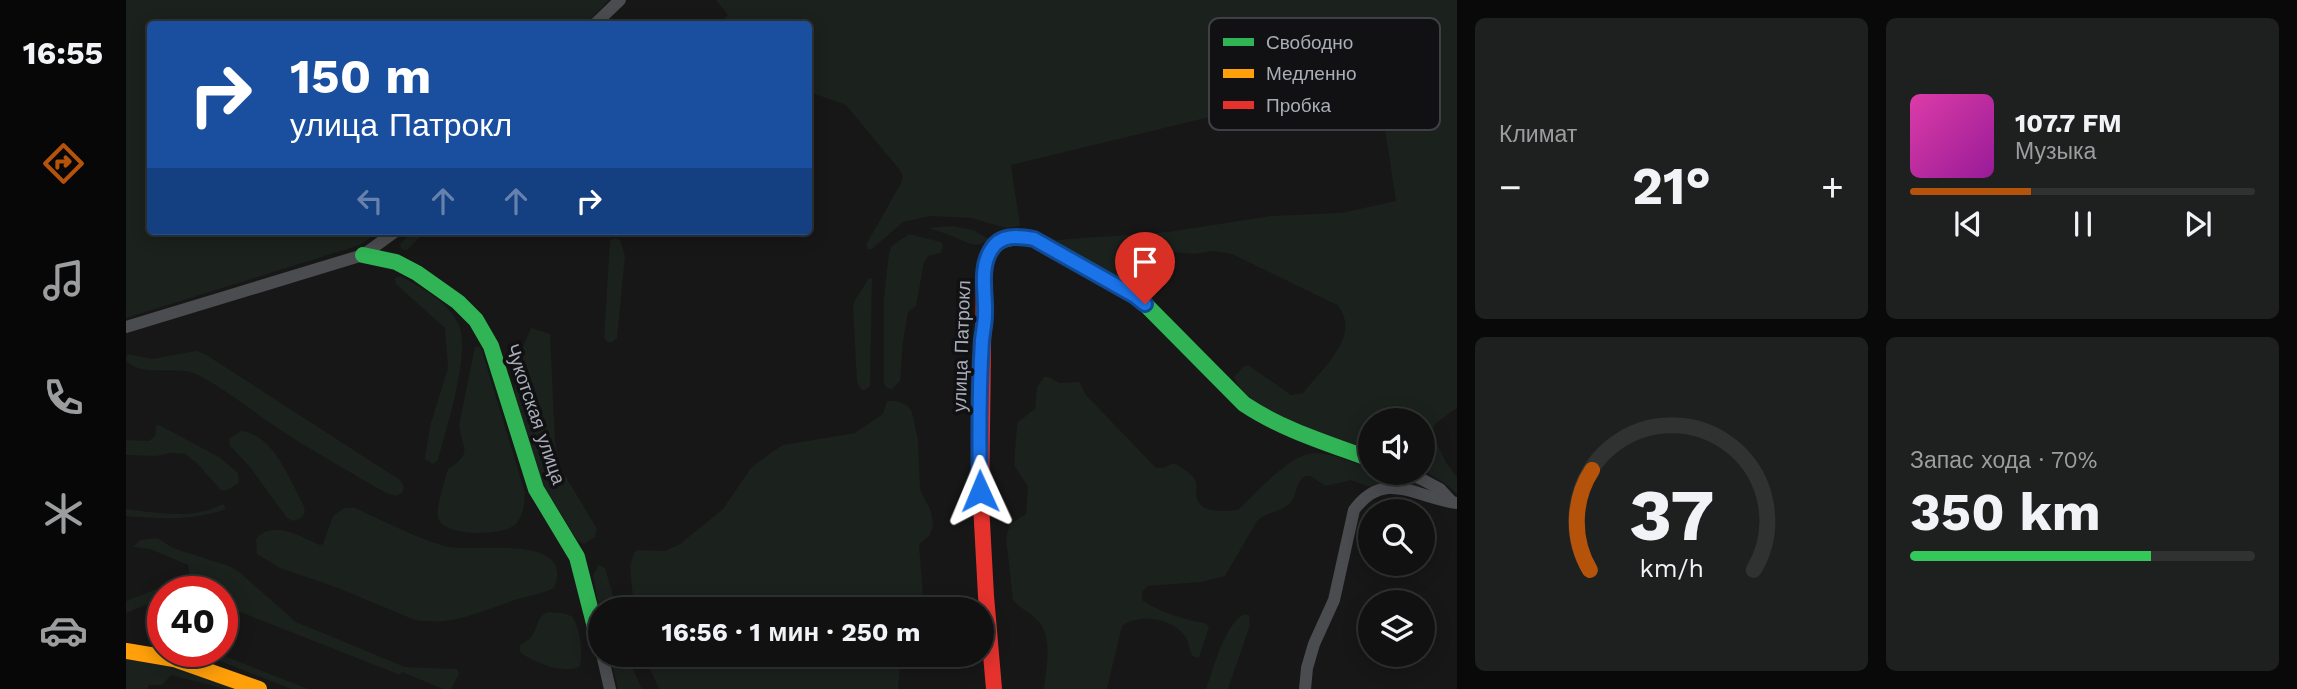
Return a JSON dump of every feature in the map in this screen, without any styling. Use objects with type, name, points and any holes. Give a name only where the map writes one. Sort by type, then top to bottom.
[{"type":"street","points":[[598,21],[620,0]]},
{"type":"street","points":[[126,327],[363,255],[390,235]]},
{"type":"street","name":"улица Патрокл","points":[[994,689],[981,536],[980,429],[984,274],[989,252],[1003,239],[1017,236],[1034,239],[1135,296],[1256,413],[1282,426],[1358,454]]},
{"type":"street","name":"Чукотская улица","points":[[363,255],[396,262],[417,273],[458,302],[476,320],[491,346],[536,489],[577,557],[588,600]]},
{"type":"street","points":[[1434,485],[1455,503]]},
{"type":"street","points":[[1305,689],[1307,668],[1314,644],[1331,611],[1354,510],[1363,498],[1374,490],[1388,486],[1455,503]]},
{"type":"street","points":[[126,651],[174,659],[259,689]]},
{"type":"street","points":[[605,667],[610,689]]},
{"type":"shaded area","points":[[126,0],[609,0],[589,21],[147,21],[147,235],[374,235],[360,245],[126,318]]},
{"type":"shaded area","points":[[716,0],[1457,0],[1457,408],[1435,425],[1435,408],[1358,408],[1358,446],[1315,431],[1255,402],[1242,390],[1234,377],[1248,365],[1291,395],[1303,393],[1329,362],[1343,339],[1344,316],[1337,305],[1232,254],[1213,251],[1194,254],[1175,252],[1160,256],[1140,289],[1137,289],[1060,245],[1056,240],[1168,232],[1271,216],[1341,213],[1396,201],[1385,130],[1440,130],[1440,18],[1209,18],[1209,117],[1011,165],[1020,226],[1006,228],[971,218],[930,216],[903,222],[868,250],[866,245],[903,177],[846,105],[812,93],[812,21],[722,21],[728,15]]},
{"type":"shaded area","points":[[952,226],[973,230],[989,239],[974,245],[929,228]]},
{"type":"shaded area","points":[[909,234],[941,242],[943,246],[941,253],[928,256],[924,262],[916,306],[908,312],[900,381],[892,389],[884,384],[884,298],[889,252],[892,246]]},
{"type":"shaded area","points":[[409,235],[422,235],[407,250],[401,249],[400,244]]},
{"type":"shaded area","points":[[615,238],[620,240],[625,256],[617,338],[611,343],[604,338],[610,241]]},
{"type":"shaded area","points":[[400,276],[440,301],[458,323],[461,335],[460,370],[452,411],[438,460],[433,464],[425,459],[430,426],[448,368],[445,328],[396,284],[395,278]]},
{"type":"shaded area","points":[[869,278],[872,279],[870,386],[864,391],[857,382],[853,308]]},
{"type":"shaded area","points":[[531,328],[550,334],[558,459],[597,529],[595,537],[584,544],[577,540],[543,485],[515,395],[514,369]]},
{"type":"shaded area","points":[[475,347],[480,347],[482,351],[525,493],[522,513],[516,524],[488,533],[450,529],[442,524],[438,517],[439,500],[448,469],[464,454],[459,425]]},
{"type":"shaded area","points":[[196,351],[205,354],[400,480],[404,487],[402,493],[396,496],[386,493],[332,462],[198,375],[190,372],[141,369],[126,360],[127,354],[152,359]]},
{"type":"shaded area","points":[[1044,377],[1060,383],[1080,382],[1085,394],[1156,468],[1174,463],[1190,474],[1196,482],[1197,499],[1209,509],[1238,510],[1285,466],[1307,454],[1324,454],[1358,464],[1358,483],[1351,480],[1326,486],[1310,476],[1305,476],[1288,505],[1257,521],[1225,576],[1201,582],[1148,586],[1142,592],[1142,600],[1156,608],[1181,618],[1205,623],[1209,627],[1199,658],[1192,656],[1186,637],[1179,629],[1154,619],[1137,620],[1122,626],[1107,689],[1044,689],[1046,637],[1039,622],[1013,600],[1006,538],[1010,524],[1026,514],[1028,487],[1014,465],[1017,425],[1035,409],[1037,387]]},
{"type":"shaded area","points":[[887,401],[897,401],[908,406],[912,412],[918,440],[920,490],[931,511],[933,526],[929,536],[919,544],[923,597],[633,597],[630,566],[634,552],[665,551],[680,544],[723,509],[751,468],[783,445],[855,433],[883,414]]},
{"type":"shaded area","points":[[159,425],[219,457],[238,473],[239,483],[225,491],[221,490],[196,462],[185,454],[126,455],[126,440],[149,441],[155,436],[156,426]]},
{"type":"shaded area","points":[[241,431],[263,440],[280,460],[304,506],[305,513],[300,519],[293,521],[287,518],[250,467],[230,446],[229,439]]},
{"type":"shaded area","points":[[1435,440],[1457,477],[1457,494],[1435,477]]},
{"type":"shaded area","points":[[1364,485],[1419,485],[1420,488]]},
{"type":"shaded area","points":[[223,504],[226,509],[189,517],[126,516],[126,509],[188,514]]},
{"type":"shaded area","points":[[344,508],[355,508],[444,546],[536,552],[550,559],[557,570],[554,588],[454,620],[415,620],[338,588],[280,568],[257,554],[256,539],[270,530],[287,531],[323,544],[333,516]]},
{"type":"shaded area","points":[[157,538],[173,548],[229,566],[296,622],[405,667],[457,669],[459,674],[451,689],[443,689],[402,672],[400,675],[238,611],[238,576],[190,576],[188,565],[150,549],[133,547],[140,540]]},
{"type":"shaded area","points":[[599,565],[605,568],[613,597],[597,597],[593,575]]},
{"type":"shaded area","points":[[147,593],[147,604],[126,613],[126,601]]},
{"type":"shaded area","points":[[549,612],[567,614],[575,621],[581,650],[579,667],[565,669],[549,666],[521,653],[520,646],[532,636],[542,616]]},
{"type":"shaded area","points":[[1245,614],[1249,615],[1250,625],[1228,689],[1206,689],[1231,626]]},
{"type":"shaded area","points":[[126,659],[147,662],[147,667],[175,667],[244,689],[225,689],[171,675],[162,685],[149,685],[147,689],[126,689]]},
{"type":"shaded area","points":[[238,661],[308,689],[291,689],[235,667],[238,667]]},
{"type":"shaded area","points":[[613,667],[632,667],[642,689],[618,689]]},
{"type":"shaded area","points":[[650,667],[900,667],[898,689],[659,689]]},
{"type":"traffic: fast","points":[[984,273],[989,253],[999,242],[1014,238],[1034,239],[1140,299],[1244,404],[1290,429],[1358,454]]},
{"type":"traffic: fast","points":[[363,255],[396,262],[417,273],[458,302],[476,320],[491,346],[536,489],[577,557],[588,600]]},
{"type":"traffic: slow","points":[[126,651],[174,659],[259,689]]},
{"type":"traffic: jam","points":[[984,273],[981,504],[994,689]]},
{"type":"route","points":[[980,491],[984,274],[989,252],[995,245],[1003,239],[1017,236],[1034,239],[1145,304]]}]
